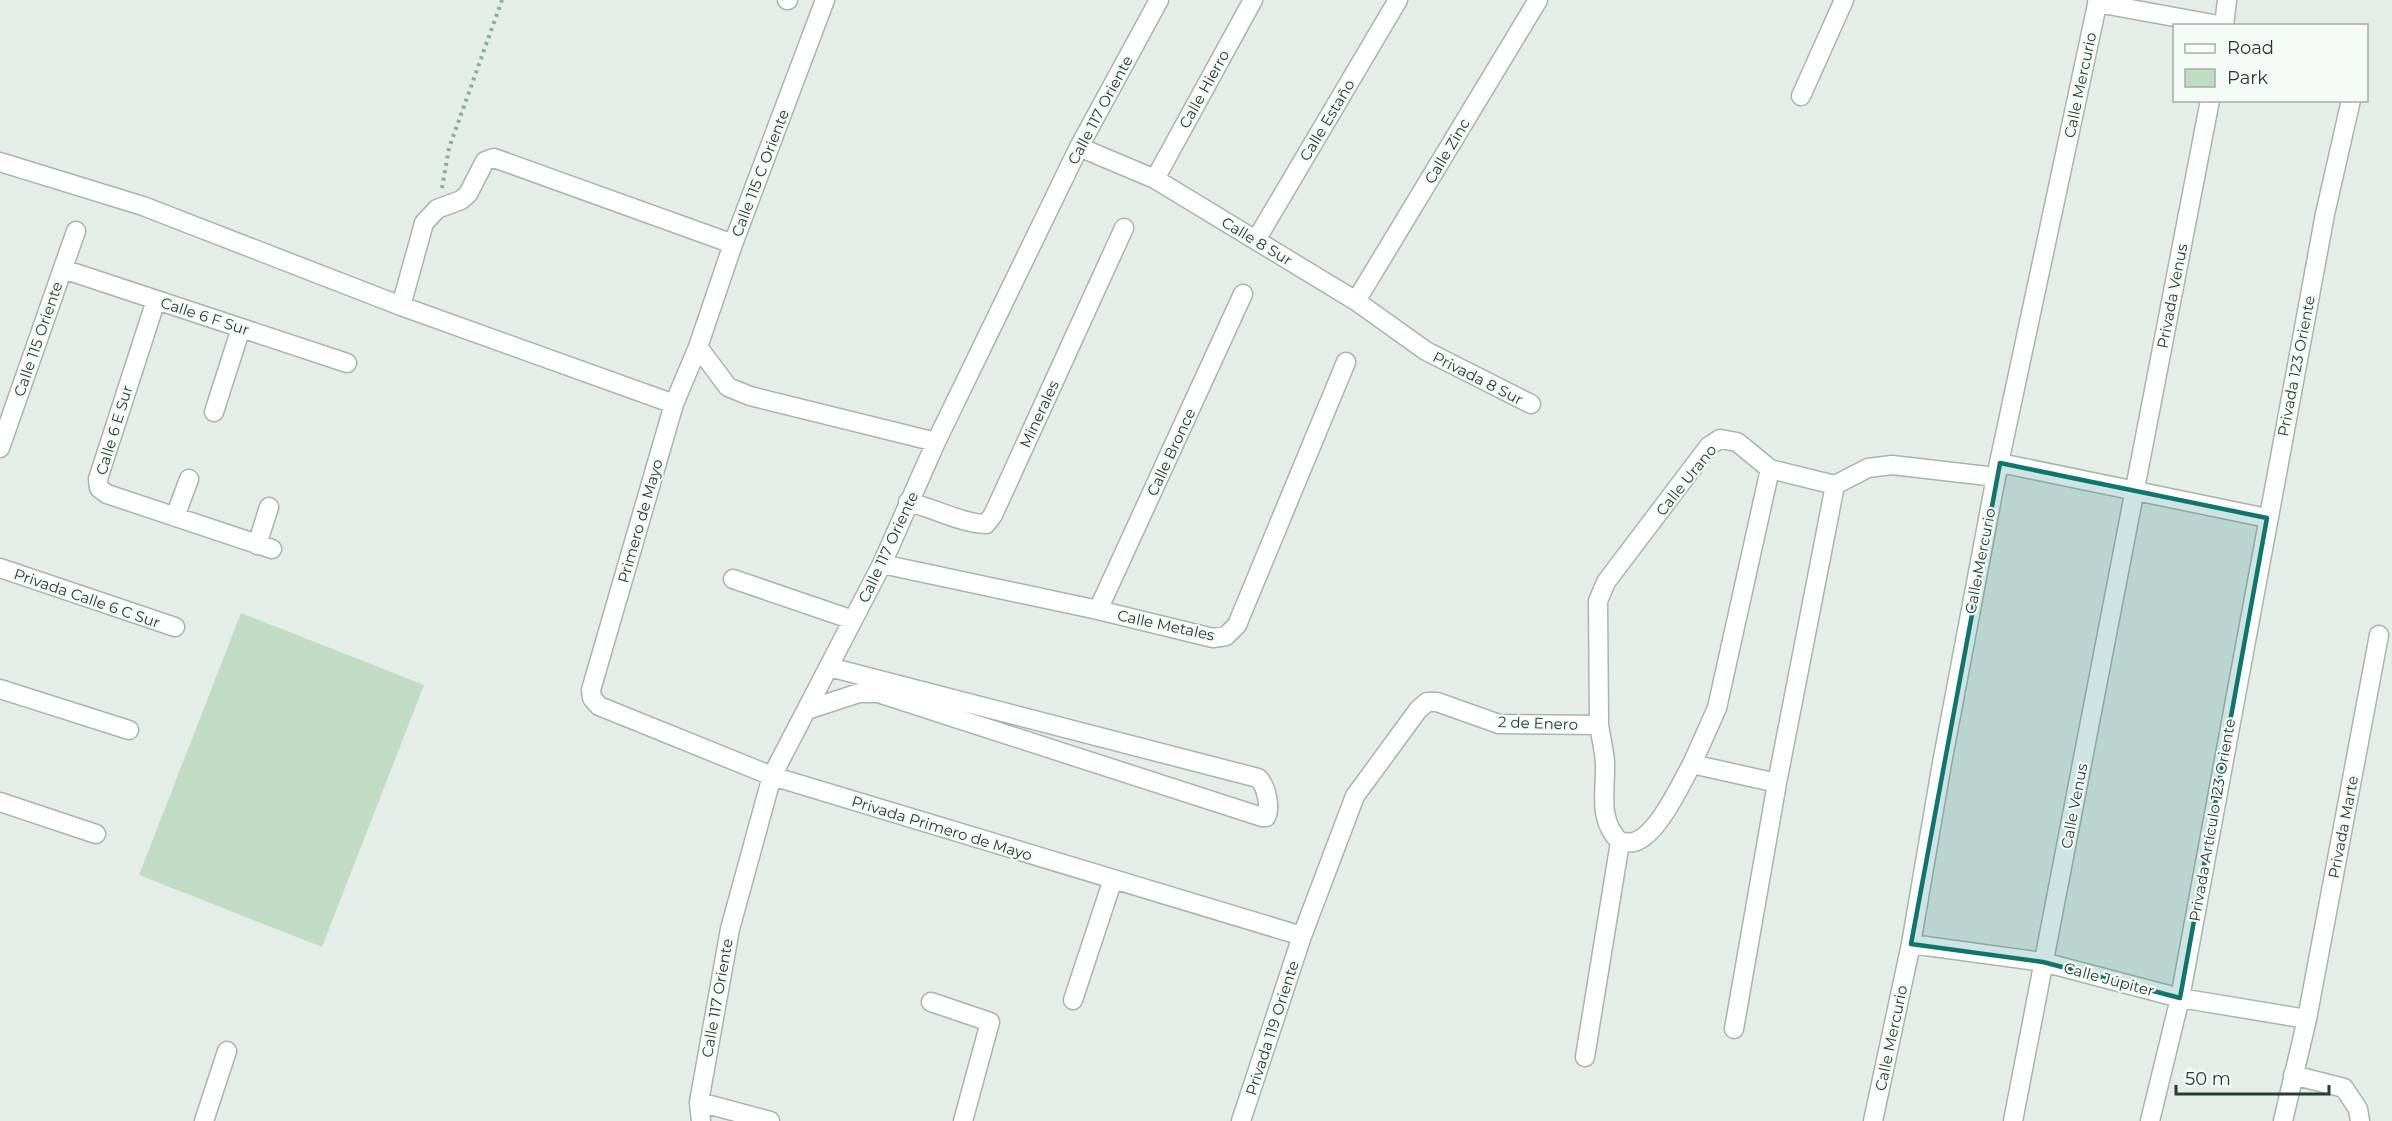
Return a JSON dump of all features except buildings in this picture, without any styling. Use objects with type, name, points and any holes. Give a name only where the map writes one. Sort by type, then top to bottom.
[{"type":"street","name":"Calle 115 C Oriente","points":[[698,347],[733,244],[825,0]]},
{"type":"street","name":"Calle 117 Oriente","points":[[701,1121],[699,1102],[730,929],[772,776],[882,564],[936,442],[1079,147],[1159,0]]},
{"type":"street","name":"Calle Hierro","points":[[1155,178],[1253,0]]},
{"type":"street","name":"Calle Estaño","points":[[1256,240],[1398,0]]},
{"type":"street","name":"Calle Zinc","points":[[1356,301],[1538,0]]},
{"type":"street","points":[[1801,96],[1844,0]]},
{"type":"street","points":[[2224,24],[2227,0]]},
{"type":"street","name":"Calle Mercurio","points":[[1873,1121],[1911,944],[1942,763],[1998,470],[2098,1],[2214,24]]},
{"type":"street","name":"Privada Venus","points":[[2135,491],[2210,102]]},
{"type":"street","name":"Privada 123 Oriente","points":[[2267,518],[2325,214],[2351,102]]},
{"type":"street","name":"Calle 8 Sur","points":[[1079,147],[1155,178],[1356,301],[1426,351]]},
{"type":"street","points":[[401,306],[424,223],[438,209],[461,200],[468,194],[485,161],[494,158],[733,244]]},
{"type":"street","points":[[0,162],[143,206],[401,306],[674,404]]},
{"type":"street","name":"Minerales","points":[[909,502],[974,524],[986,524],[993,515],[1124,228]]},
{"type":"street","name":"Calle 115 Oriente","points":[[0,448],[76,231]]},
{"type":"street","name":"Calle 6 F Sur","points":[[63,269],[347,363]]},
{"type":"street","name":"Calle Bronce","points":[[1098,610],[1243,294]]},
{"type":"street","name":"Calle 6 E Sur","points":[[156,300],[98,479],[99,488],[107,494],[264,547],[269,507]]},
{"type":"street","points":[[214,412],[241,328]]},
{"type":"street","points":[[698,347],[728,387],[750,396],[936,442]]},
{"type":"street","name":"Primero de Mayo","points":[[591,698],[591,690],[674,404],[698,347]]},
{"type":"street","name":"Privada 8 Sur","points":[[1426,351],[1531,404]]},
{"type":"street","name":"Calle Metales","points":[[882,564],[1098,610],[1213,638],[1226,636],[1238,625],[1346,362]]},
{"type":"street","name":"Calle Urano","points":[[1599,725],[1598,601],[1606,582],[1709,446],[1720,439],[1737,442],[1770,469],[1835,485]]},
{"type":"street","points":[[1734,1029],[1777,783],[1835,485],[1869,468],[1893,465],[1998,470],[2135,491],[2267,518]]},
{"type":"street","points":[[1585,1057],[1620,842],[1634,842],[1657,824],[1692,764],[1717,708],[1770,469]]},
{"type":"street","points":[[175,517],[189,479]]},
{"type":"street","name":"Calle Venus","points":[[2013,1121],[2135,491]]},
{"type":"street","name":"Privada Artículo 123 Oriente","points":[[2150,1121],[2180,998],[2267,518]]},
{"type":"street","name":"Privada Calle 6 C Sur","points":[[0,568],[175,627]]},
{"type":"street","points":[[733,579],[853,620]]},
{"type":"street","name":"Privada Marte","points":[[2283,1121],[2307,1019],[2379,635]]},
{"type":"street","points":[[807,710],[869,691],[1262,817],[1266,817],[1268,812],[1265,786],[1258,778],[830,667]]},
{"type":"street","points":[[0,689],[129,730]]},
{"type":"street","name":"Privada Primero de Mayo","points":[[591,698],[599,706],[772,776],[1302,936]]},
{"type":"street","name":"2 de Enero","points":[[1302,936],[1355,796],[1418,710],[1427,702],[1437,702],[1499,724],[1599,725],[1605,760],[1605,814],[1611,832],[1620,842]]},
{"type":"street","points":[[979,725],[985,707]]},
{"type":"street","points":[[1109,767],[1117,741]]},
{"type":"street","points":[[1692,764],[1777,783]]},
{"type":"street","points":[[0,802],[96,834]]},
{"type":"street","points":[[1073,1000],[1113,879]]},
{"type":"street","name":"Privada 119 Oriente","points":[[1241,1121],[1302,936]]},
{"type":"street","name":"Calle Júpiter","points":[[1911,944],[2043,962],[2180,998],[2307,1019]]},
{"type":"street","points":[[931,1002],[990,1022],[963,1121]]},
{"type":"street","points":[[204,1121],[227,1050]]},
{"type":"street","points":[[2293,1075],[2344,1088],[2358,1109],[2360,1121]]},
{"type":"street","points":[[699,1102],[770,1121]]},
{"type":"path","points":[[438,209],[449,148],[502,0]]},
{"type":"highlighted area","points":[[2000,463],[2267,518],[2180,998],[2043,962],[1911,944]]},
{"type":"green space","points":[[241,613],[424,685],[322,947],[139,875]]}]
